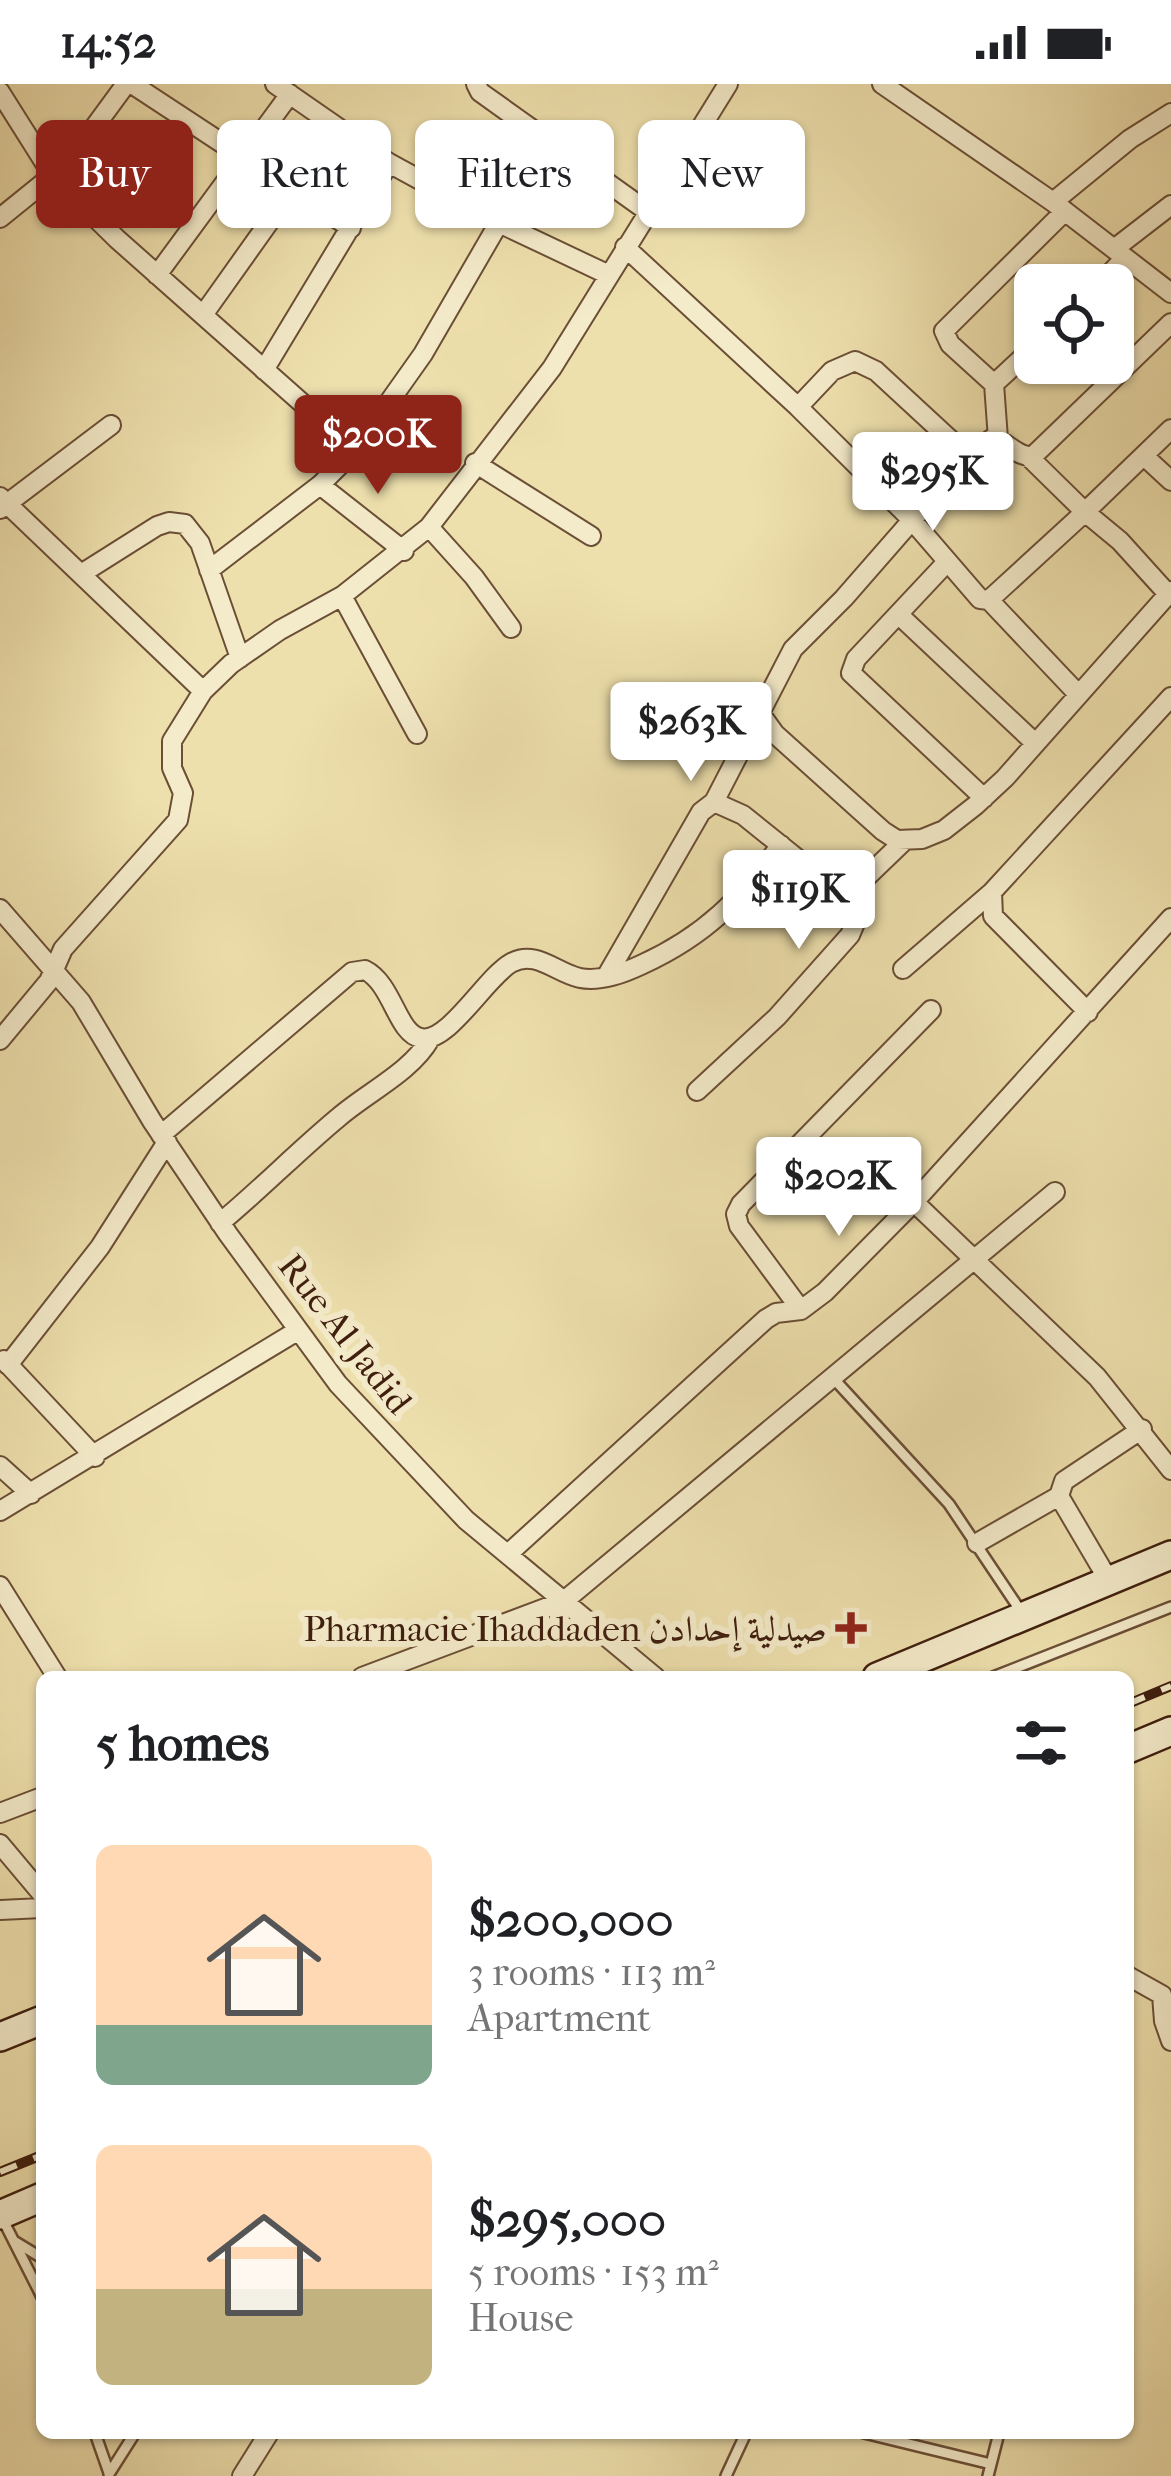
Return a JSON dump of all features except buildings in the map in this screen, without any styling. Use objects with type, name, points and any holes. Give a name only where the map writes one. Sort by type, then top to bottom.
[{"type":"main road","points":[[892,1671],[1171,1556]]},
{"type":"main road","points":[[1134,1746],[1171,1731]]},
{"type":"main road","points":[[0,2037],[36,2022]]},
{"type":"main road","points":[[0,2215],[36,2200]]},
{"type":"street","points":[[102,120],[129,84],[217,140]]},
{"type":"street","points":[[705,120],[728,84]]},
{"type":"street","points":[[882,84],[1059,206],[1171,293]]},
{"type":"street","points":[[475,85],[523,120]]},
{"type":"street","points":[[265,120],[282,89],[326,120]]},
{"type":"street","points":[[0,92],[36,149]]},
{"type":"street","points":[[998,439],[994,384],[945,339],[944,331],[1059,206],[1130,139],[1171,112]]},
{"type":"street","points":[[0,218],[36,189]]},
{"type":"street","points":[[157,275],[217,195]]},
{"type":"street","points":[[1112,264],[1171,205]]},
{"type":"street","points":[[0,1040],[36,998],[63,949],[178,820],[183,794],[172,768],[172,741],[203,691],[240,658],[342,596],[429,527],[552,368],[638,226]]},
{"type":"street","points":[[108,228],[355,450]]},
{"type":"street","points":[[203,315],[265,228]]},
{"type":"street","points":[[264,370],[351,228]]},
{"type":"street","points":[[209,570],[320,485],[355,450],[423,355],[496,228]]},
{"type":"street","points":[[510,228],[609,275]]},
{"type":"street","points":[[625,247],[798,407],[1077,693]]},
{"type":"street","points":[[1029,458],[1171,322]]},
{"type":"street","points":[[798,407],[832,371],[855,361],[876,371],[968,456]]},
{"type":"street","points":[[994,384],[1014,365]]},
{"type":"street","points":[[111,425],[3,503],[203,691]]},
{"type":"street","points":[[989,600],[1171,429]]},
{"type":"street","points":[[606,977],[701,812],[714,802],[794,649],[968,456],[988,440],[998,439],[1029,458],[1170,593],[984,797],[944,830],[904,841],[871,869],[849,900]]},
{"type":"street","points":[[1144,456],[1171,481]]},
{"type":"street","points":[[475,464],[591,536]]},
{"type":"street","points":[[320,485],[404,551]]},
{"type":"street","points":[[81,574],[169,522],[179,522],[193,530],[240,658]]},
{"type":"street","points":[[429,527],[511,628]]},
{"type":"street","points":[[947,562],[856,659],[851,673],[984,797]]},
{"type":"street","points":[[342,596],[417,734]]},
{"type":"street","points":[[898,615],[1035,742]]},
{"type":"street","points":[[903,969],[992,892],[1171,697]]},
{"type":"street","points":[[762,716],[775,734],[851,804],[883,831],[904,841]]},
{"type":"street","points":[[697,1091],[778,1017],[855,923],[849,900],[731,808],[714,802]]},
{"type":"street","points":[[220,1223],[344,1112],[416,1058],[430,1039],[450,1026],[485,986],[518,959],[536,958],[578,978],[606,977],[646,963],[698,935],[747,890],[781,845]]},
{"type":"street","points":[[992,892],[993,916],[1088,1012]]},
{"type":"street","name":"Rue Al Jadid","points":[[0,909],[97,1025],[164,1138],[297,1331],[401,1455],[466,1520],[648,1671]]},
{"type":"street","points":[[508,1554],[766,1319],[801,1310],[825,1292],[914,1202],[1171,918]]},
{"type":"street","points":[[95,1456],[4,1360],[100,1247],[164,1138],[352,972],[365,970],[379,978],[406,1029],[415,1037],[430,1039]]},
{"type":"street","points":[[801,1310],[739,1226],[736,1214],[931,1010]]},
{"type":"street","points":[[378,1671],[564,1601],[1055,1192]]},
{"type":"street","points":[[914,1202],[1097,1377],[1171,1469]]},
{"type":"street","points":[[0,1511],[297,1331]]},
{"type":"street","points":[[977,1544],[1059,1496],[1064,1480],[1142,1430]]},
{"type":"street","points":[[0,1466],[32,1494]]},
{"type":"street","points":[[1059,1496],[1109,1581]]},
{"type":"street","points":[[0,1586],[53,1671]]},
{"type":"street","points":[[0,1813],[36,1799]]},
{"type":"street","points":[[0,1844],[36,1887]]},
{"type":"street","points":[[0,1910],[36,1908]]},
{"type":"street","points":[[1134,1979],[1162,1995],[1171,2041]]},
{"type":"street","points":[[242,2476],[265,2439]]},
{"type":"lane","points":[[834,1379],[931,1482],[1024,1616]]},
{"type":"lane","points":[[1007,1671],[1171,1607]]},
{"type":"lane","points":[[0,2215],[36,2285]]},
{"type":"lane","points":[[14,2241],[36,2254]]},
{"type":"lane","points":[[97,2439],[110,2475]]},
{"type":"lane","points":[[110,2475],[131,2439]]},
{"type":"lane","points":[[726,2476],[743,2439]]},
{"type":"lane","points":[[889,2439],[991,2464]]},
{"type":"lane","points":[[988,2476],[997,2439]]},
{"type":"railway","points":[[1134,1701],[1171,1686]]},
{"type":"railway","points":[[0,2172],[36,2157]]},
{"type":"place","name":"Pharmacie Ihaddaden صيدلية إحدادن","points":[[851,1628]]}]
